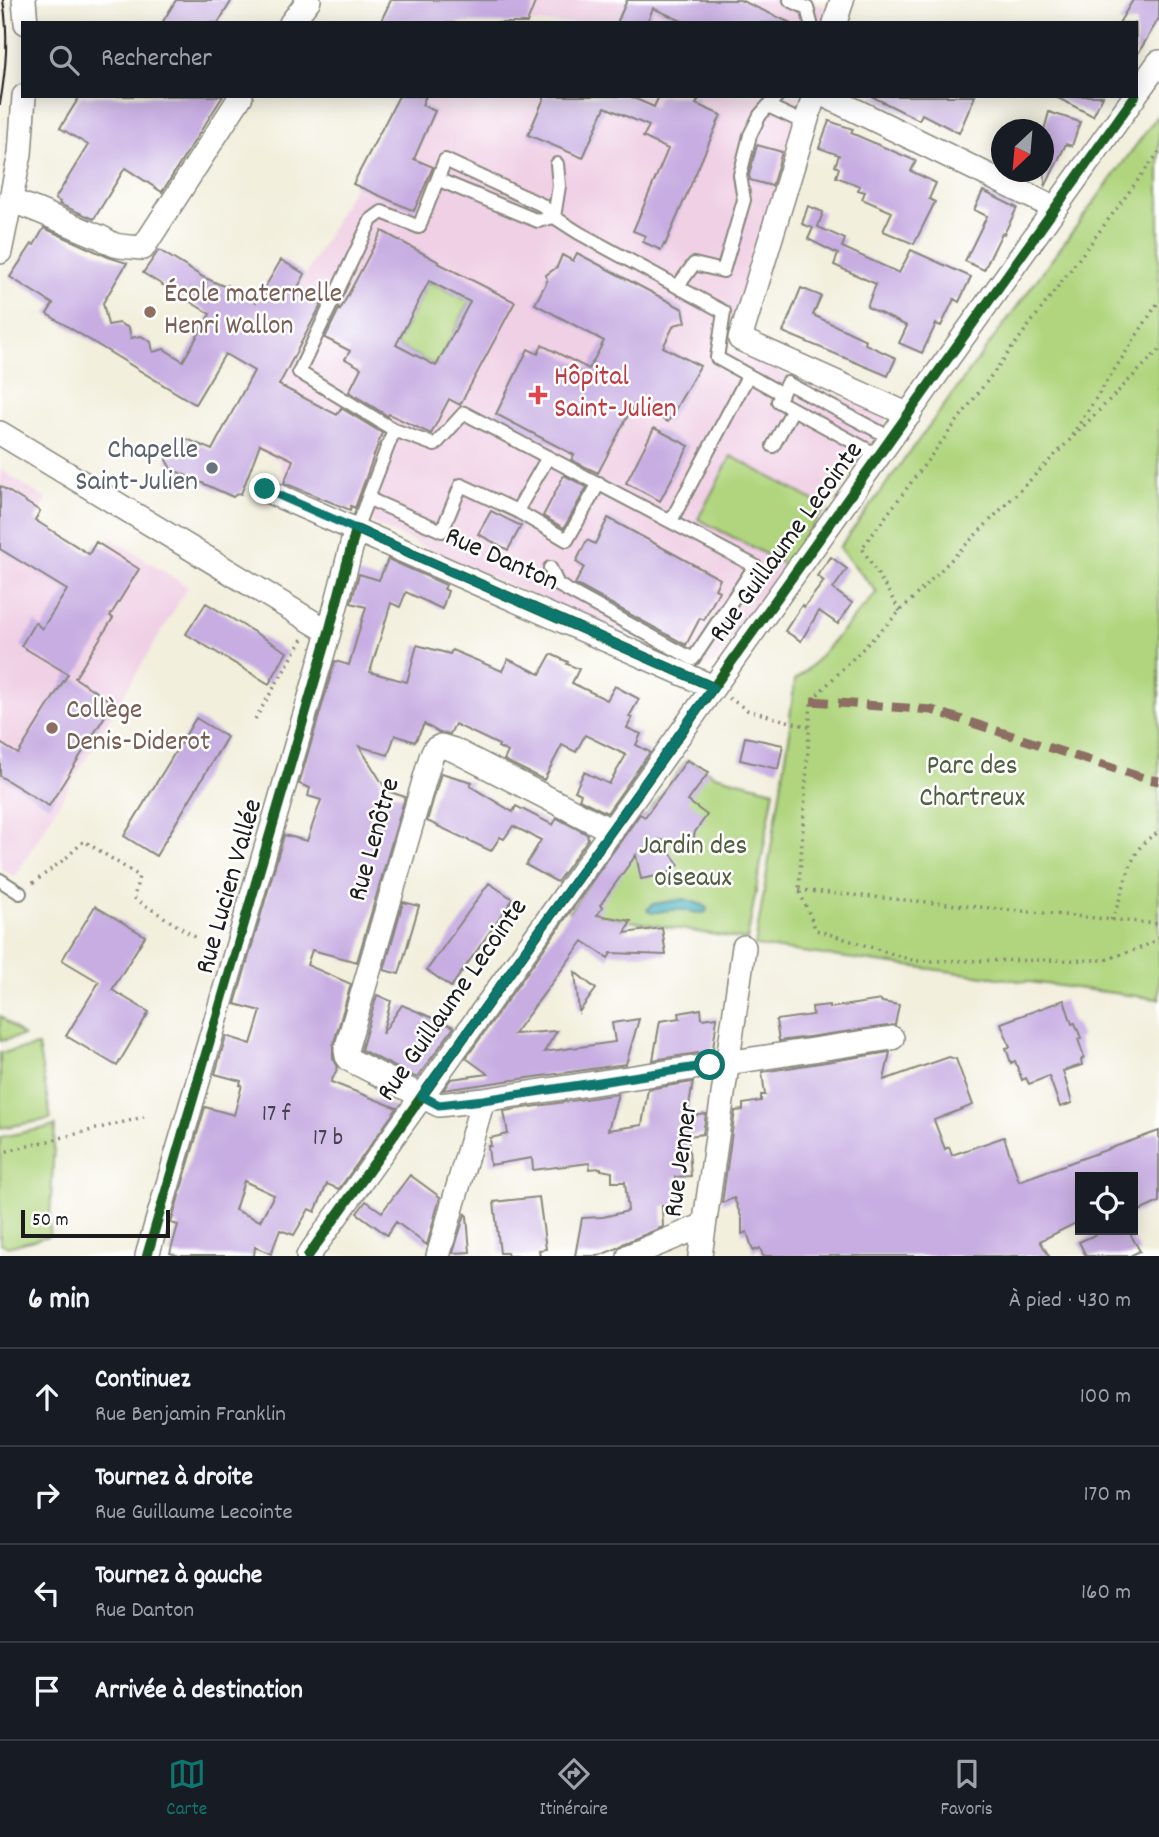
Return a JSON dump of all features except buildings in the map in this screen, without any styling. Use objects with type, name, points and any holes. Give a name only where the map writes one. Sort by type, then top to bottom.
[{"type":"street","points":[[24,0],[26,21]]},
{"type":"street","points":[[293,21],[309,0]]},
{"type":"street","points":[[836,21],[842,0]]},
{"type":"street","name":"Rue Guillaume Lecointe","points":[[1138,92],[1159,62]]},
{"type":"street","points":[[0,252],[20,154],[24,98]]},
{"type":"street","points":[[11,201],[36,208],[116,245],[143,248],[240,98]]},
{"type":"street","points":[[813,98],[740,339],[909,415]]},
{"type":"street","points":[[830,98],[1055,208]]},
{"type":"street","name":"Rue Guillaume Lecointe","points":[[307,1256],[1134,98]]},
{"type":"street","points":[[0,433],[321,627]]},
{"type":"street","name":"Rue Danton","points":[[265,489],[713,687]]},
{"type":"street","name":"Rue Lucien Vallée","points":[[147,1256],[321,627],[356,529]]},
{"type":"street","name":"Rue Lenôtre","points":[[422,1096],[350,1060],[346,1051],[435,749],[440,746],[454,750],[612,831]]},
{"type":"street","name":"Rue Jenner","points":[[700,1256],[744,947]]},
{"type":"street","points":[[422,1096],[439,1105],[483,1100],[892,1038]]},
{"type":"street","points":[[438,1256],[483,1100]]},
{"type":"street","points":[[629,1256],[704,1225]]},
{"type":"lane","points":[[790,0],[807,8],[810,21]]},
{"type":"lane","points":[[678,286],[694,264],[723,271],[744,200],[740,175],[750,135],[760,116],[773,101],[796,119],[806,121]]},
{"type":"lane","points":[[550,568],[558,585],[692,659],[755,566],[464,412],[435,445],[394,430],[299,372],[371,220],[382,212],[419,227],[445,160],[542,205],[554,217],[579,233],[724,312],[717,358],[782,394]]},
{"type":"lane","points":[[554,217],[559,186],[557,164]]},
{"type":"lane","points":[[444,182],[538,221],[554,217]]},
{"type":"lane","points":[[671,522],[748,376]]},
{"type":"lane","points":[[788,383],[885,447],[793,410],[778,401],[788,383]]},
{"type":"lane","points":[[773,446],[793,410]]},
{"type":"lane","points":[[356,529],[394,430]]},
{"type":"lane","points":[[517,512],[548,457]]},
{"type":"lane","points":[[369,499],[442,531],[461,485],[567,540],[599,483]]},
{"type":"lane","points":[[0,880],[20,893]]},
{"type":"path","points":[[900,611],[862,548],[1159,152]]},
{"type":"path","points":[[1067,443],[1159,301]]},
{"type":"path","points":[[1159,350],[811,701],[799,890],[816,930],[915,961],[1105,960],[1143,947],[1159,937]]},
{"type":"path","points":[[255,719],[321,627]]},
{"type":"path","points":[[713,687],[747,710],[809,727]]},
{"type":"path","points":[[1111,920],[1142,844],[1159,832]]},
{"type":"path","points":[[20,893],[84,841],[139,876],[134,898],[195,937]]},
{"type":"path","points":[[799,890],[1159,924]]},
{"type":"path","points":[[0,1153],[144,1117]]},
{"type":"shaded area","points":[[456,0],[809,0],[830,10],[827,21],[444,21]]},
{"type":"shaded area","name":"Hôpital Saint-Julien","points":[[402,98],[802,98],[729,350],[889,417],[714,664],[698,669],[373,524],[373,517],[356,509],[350,510],[284,483],[279,460],[221,431]]},
{"type":"shaded area","name":"Collège Denis-Diderot","points":[[0,469],[47,500],[35,520],[89,554],[96,542],[105,548],[111,538],[188,587],[15,877],[0,868]]},
{"type":"green space","name":"Parc des Chartreux","points":[[1159,114],[1159,999],[755,946],[790,732],[795,680],[810,667],[877,592],[839,548]]},
{"type":"green space","points":[[429,281],[464,299],[471,299],[436,366],[396,345]]},
{"type":"green space","points":[[731,456],[826,507],[786,565],[698,519]]},
{"type":"green space","name":"Jardin des oiseaux","points":[[687,760],[715,775],[774,790],[747,940],[569,911],[639,813],[645,817]]},
{"type":"green space","points":[[0,1016],[23,1036],[0,1041]]},
{"type":"green space","points":[[38,1046],[51,1119],[0,1128],[0,1053]]},
{"type":"green space","points":[[55,1126],[49,1236],[8,1247],[0,1243],[0,1137]]},
{"type":"water","points":[[684,899],[703,905],[707,908],[706,912],[678,910],[651,913],[647,910],[653,904]]},
{"type":"tram line","points":[[0,104],[6,52],[3,0]]},
{"type":"marked path","points":[[811,701],[932,710],[1159,781]]},
{"type":"cycle path","points":[[308,1256],[1134,98]]},
{"type":"cycle path","points":[[147,1256],[329,632],[356,529],[713,687]]},
{"type":"place","name":"École maternelle Henri Wallon","points":[[150,312]]},
{"type":"place","name":"Hôpital Saint-Julien","points":[[538,395]]},
{"type":"place","name":"Chapelle Saint-Julien","points":[[212,468]]},
{"type":"place","name":"Collège Denis-Diderot","points":[[52,728]]},
{"type":"route","points":[[265,489],[713,687],[422,1096],[439,1105],[710,1065]]}]
